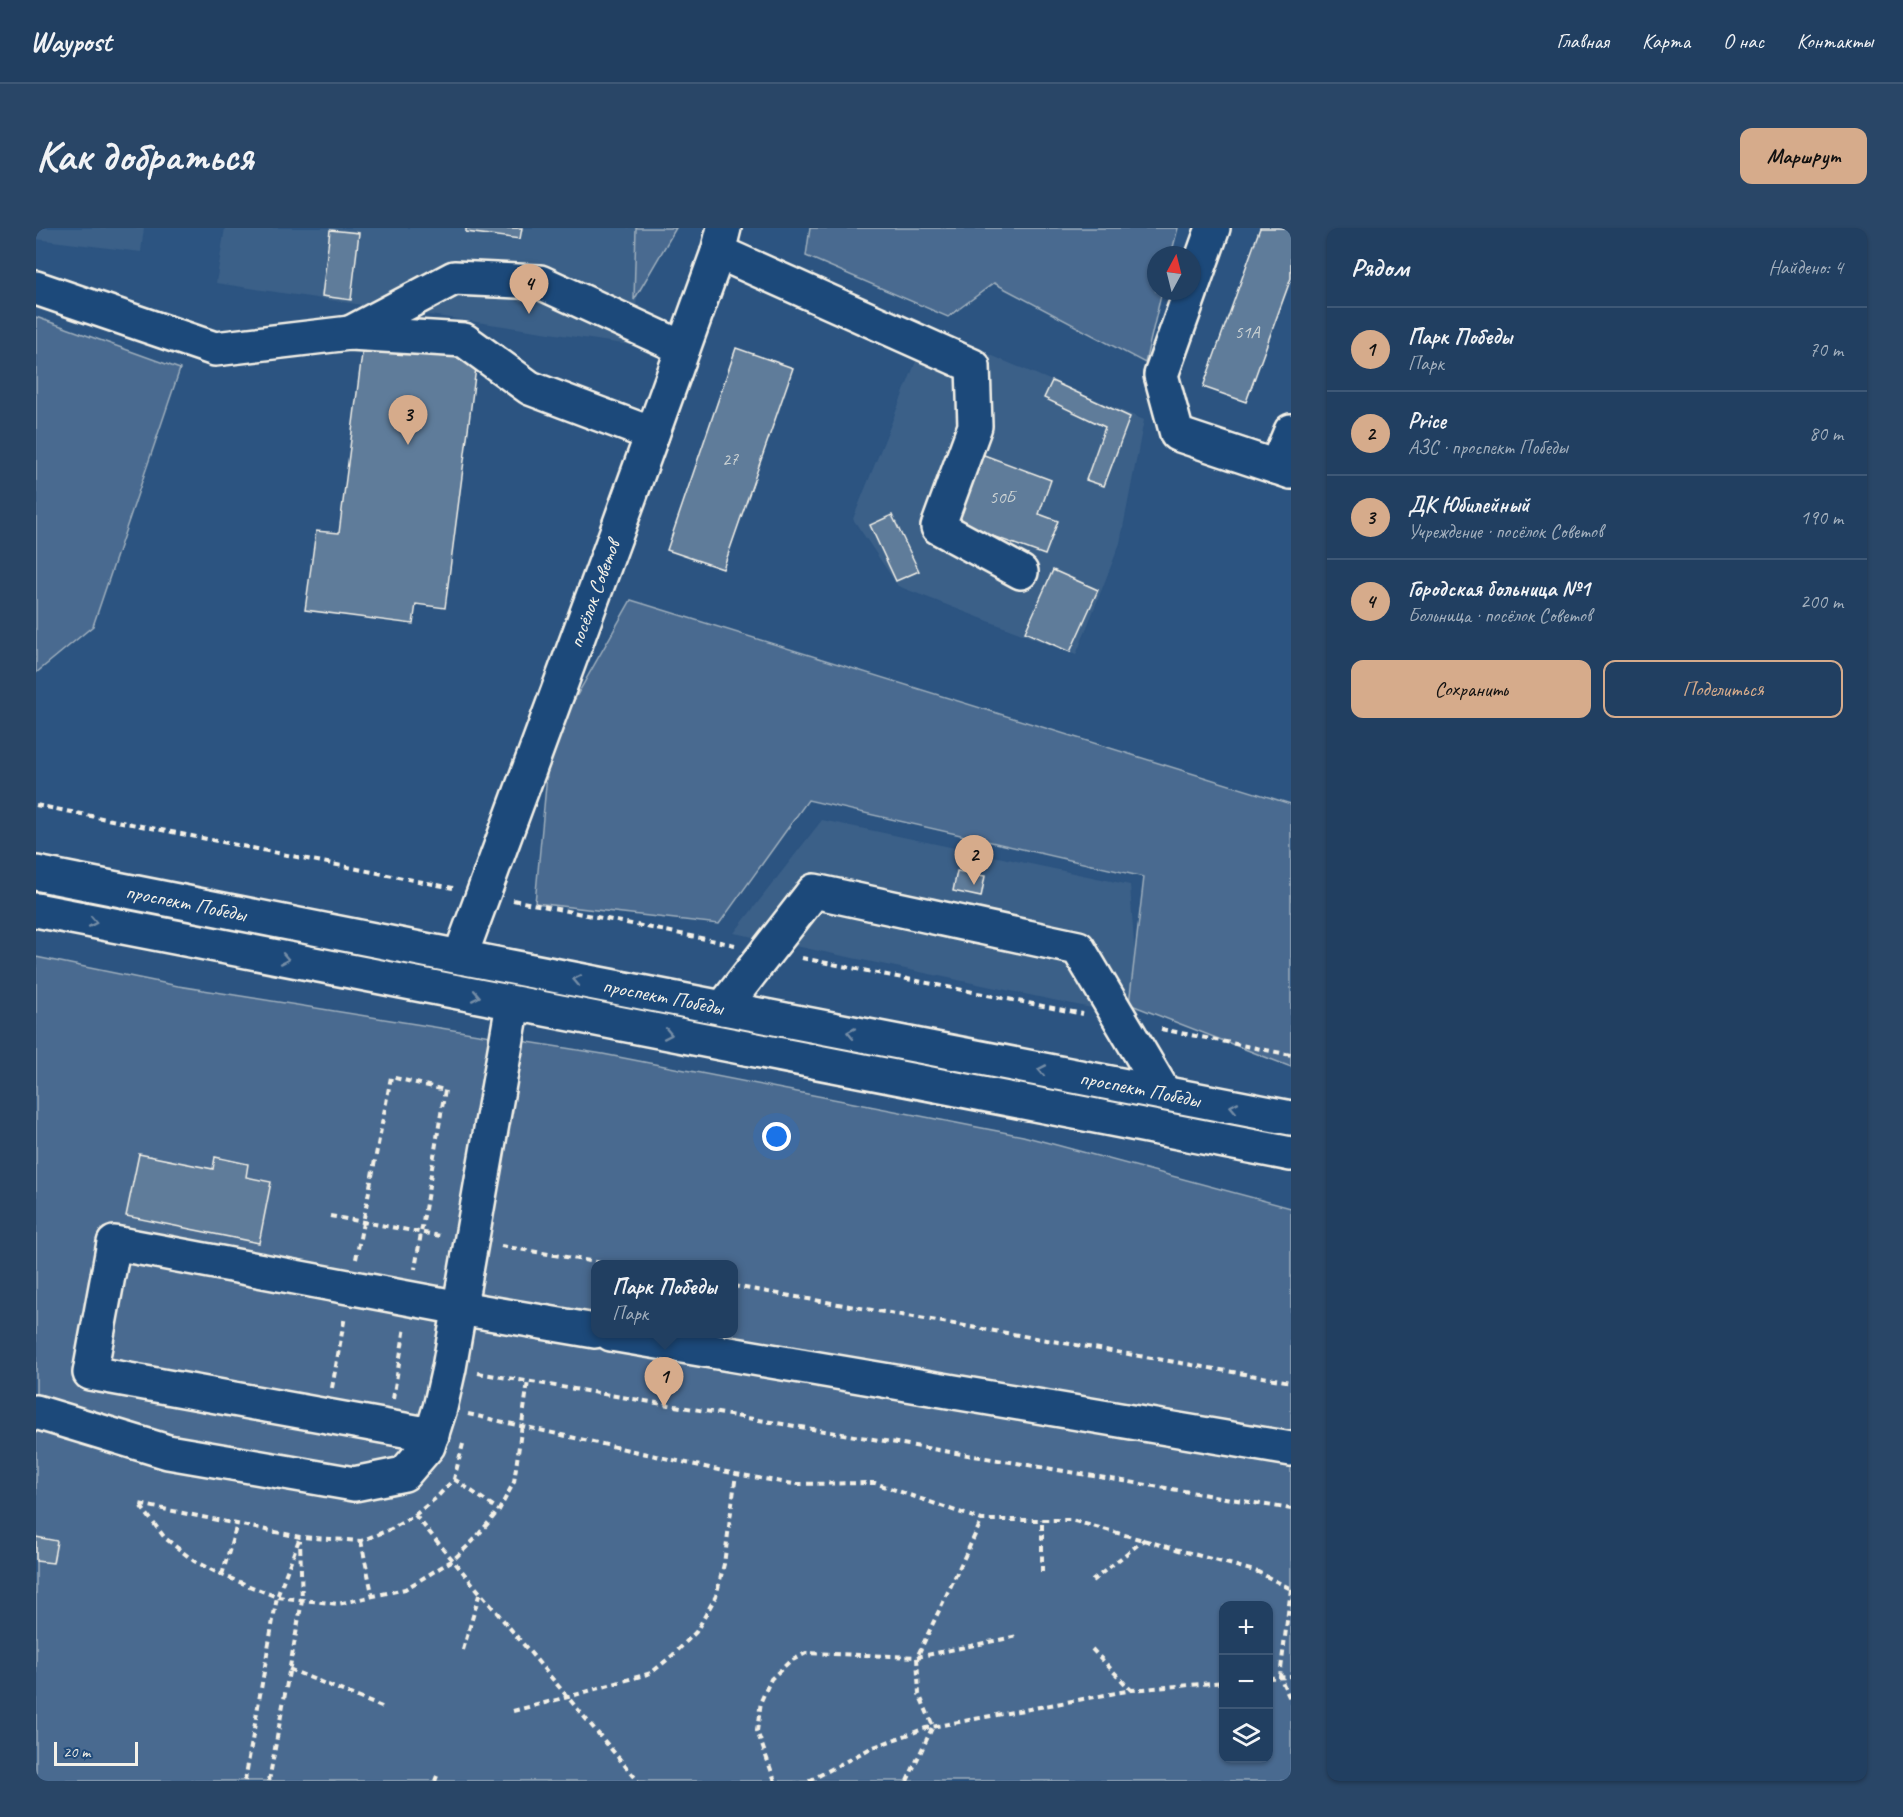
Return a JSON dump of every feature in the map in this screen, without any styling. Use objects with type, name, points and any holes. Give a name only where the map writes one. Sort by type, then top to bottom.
[{"type":"main road","points":[[1201,261],[1213,228]]},
{"type":"main road","points":[[721,240],[973,366],[975,426],[938,527],[1021,572]]},
{"type":"main road","name":"посёлок Советов","points":[[460,957],[721,240]]},
{"type":"main road","points":[[350,333],[454,278],[540,282],[683,348]]},
{"type":"main road","points":[[36,288],[215,349],[350,333],[464,340],[530,388],[652,434]]},
{"type":"main road","points":[[1187,300],[1161,375],[1177,434],[1283,470],[1291,431]]},
{"type":"main road","name":"проспект Победы","points":[[36,873],[1291,1118]]},
{"type":"main road","points":[[723,1008],[814,891],[1078,948],[1164,1094]]},
{"type":"main road","name":"проспект Победы","points":[[36,910],[1291,1154]]},
{"type":"main road","points":[[36,1412],[168,1452],[354,1484],[404,1474],[428,1446],[449,1368],[513,1004]]},
{"type":"main road","points":[[436,1421],[389,1427],[90,1373],[114,1243],[591,1330]]},
{"type":"main road","points":[[635,1338],[1291,1449]]},
{"type":"path","points":[[36,805],[1291,1055]]},
{"type":"path","points":[[326,1415],[391,1077],[445,1090],[389,1427]]},
{"type":"path","points":[[738,1287],[1291,1382]]},
{"type":"path","points":[[449,1368],[1291,1509]]},
{"type":"path","points":[[436,1421],[793,1484],[875,1483],[982,1520],[1042,1518],[1071,1520],[1258,1572],[1291,1589],[1280,1677],[1291,1701]]},
{"type":"path","points":[[513,1711],[568,1698],[651,1673],[696,1632],[716,1596],[724,1564],[736,1474]]},
{"type":"path","points":[[454,1479],[499,1510]]},
{"type":"path","points":[[415,1515],[638,1781]]},
{"type":"path","points":[[1042,1518],[1042,1572]]},
{"type":"path","points":[[907,1781],[933,1726],[919,1694],[917,1658],[982,1520]]},
{"type":"path","points":[[222,1575],[237,1524]]},
{"type":"path","points":[[245,1781],[277,1597],[300,1537],[302,1601],[269,1781]]},
{"type":"path","points":[[1092,1581],[1145,1539]]},
{"type":"path","points":[[362,1541],[373,1598]]},
{"type":"path","points":[[463,1650],[480,1592]]},
{"type":"path","points":[[775,1781],[757,1731],[761,1701],[771,1679],[789,1662],[806,1653],[917,1658],[1018,1636]]},
{"type":"path","points":[[1092,1649],[1132,1690]]},
{"type":"path","points":[[289,1669],[384,1708]]},
{"type":"path","points":[[1273,1678],[1291,1677]]},
{"type":"path","points":[[809,1781],[871,1748],[933,1726],[1132,1690],[1219,1682]]},
{"type":"shaded area","points":[[36,228],[144,228],[141,252],[36,239]]},
{"type":"shaded area","points":[[225,228],[648,228],[630,345],[216,283]]},
{"type":"shaded area","points":[[636,228],[676,228],[634,300]]},
{"type":"shaded area","points":[[810,228],[1178,228],[1173,246],[1147,246],[1147,300],[1160,300],[1145,363],[994,283],[948,317],[806,256]]},
{"type":"shaded area","points":[[36,317],[180,369],[93,626],[36,673]]},
{"type":"shaded area","points":[[929,329],[1144,420],[1120,543],[1076,655],[898,586],[853,519]]},
{"type":"shaded area","points":[[631,600],[1291,804],[1291,1067],[1129,1004],[1144,877],[808,800],[719,924],[535,903],[550,743]]},
{"type":"shaded area","points":[[822,820],[1130,885],[1139,1018],[734,933]]},
{"type":"shaded area","points":[[36,957],[178,986],[603,1054],[1023,1136],[1291,1208],[1291,1781],[36,1781]]},
{"type":"building","points":[[466,228],[522,228],[520,239],[466,232]]},
{"type":"building","points":[[1260,228],[1291,228],[1291,278],[1246,402],[1203,387]]},
{"type":"building","points":[[330,230],[359,233],[351,300],[322,296]]},
{"type":"building","points":[[363,346],[477,360],[445,608],[416,604],[413,624],[305,610],[316,531],[339,533]]},
{"type":"building","points":[[736,348],[793,368],[723,569],[667,550]]},
{"type":"building","points":[[1052,381],[1130,417],[1104,486],[1086,480],[1105,427],[1044,398]]},
{"type":"building","points":[[976,452],[1051,480],[1039,514],[1058,521],[1045,555],[951,521]]},
{"type":"building","points":[[892,515],[919,571],[896,581],[870,525]]},
{"type":"building","points":[[1053,570],[1098,590],[1070,652],[1025,632]]},
{"type":"building","points":[[957,871],[985,876],[981,897],[953,891]]},
{"type":"building","points":[[139,1154],[213,1169],[215,1157],[248,1164],[246,1177],[271,1182],[259,1243],[126,1216]]},
{"type":"building","points":[[36,1537],[57,1541],[53,1563],[36,1561]]},
{"type":"place","name":"Городская больница №1","points":[[529,314]]},
{"type":"place","name":"ДК Юбилейный","points":[[408,445]]},
{"type":"place","name":"Price","points":[[974,885]]},
{"type":"place","name":"Парк Победы","points":[[664,1407]]}]
